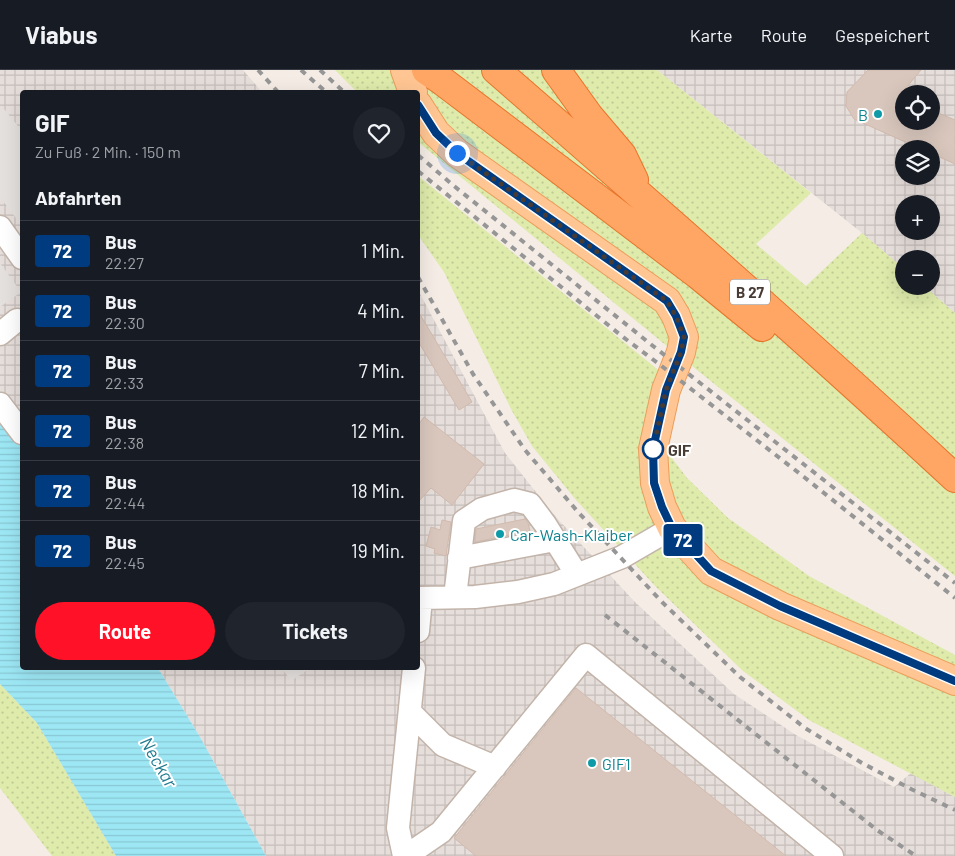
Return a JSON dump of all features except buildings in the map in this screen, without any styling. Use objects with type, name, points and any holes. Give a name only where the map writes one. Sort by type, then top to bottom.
[{"type":"highway","points":[[426,70],[697,274],[775,338],[856,387]]},
{"type":"highway","name":"B 27","points":[[496,70],[643,197],[955,478]]},
{"type":"highway","points":[[556,70],[589,116],[622,155],[643,197]]},
{"type":"main road","points":[[405,70],[412,90]]},
{"type":"main road","points":[[420,108],[436,133],[457,153],[667,301],[676,316],[684,337],[681,352],[666,390],[653,449],[654,483],[672,528],[711,571],[780,606],[955,681]]},
{"type":"street","points":[[0,227],[20,255]]},
{"type":"street","points":[[0,404],[20,430]]},
{"type":"street","points":[[455,597],[464,521],[482,509],[514,500],[530,504],[577,575]]},
{"type":"street","points":[[420,598],[475,597],[518,592],[554,584],[622,557],[672,528]]},
{"type":"street","points":[[459,558],[555,540]]},
{"type":"street","points":[[414,670],[398,828],[417,853],[442,832],[586,655],[832,856]]},
{"type":"street","points":[[410,712],[443,745],[495,767]]},
{"type":"shaded area","points":[[0,70],[243,70],[260,90],[20,90],[20,445],[0,416]]},
{"type":"shaded area","points":[[657,70],[955,70],[955,313],[934,295],[940,295],[940,250],[895,250],[895,261]]},
{"type":"shaded area","points":[[4,109],[20,129],[20,223],[0,197],[0,112]]},
{"type":"shaded area","points":[[0,263],[20,293],[0,307]]},
{"type":"shaded area","points":[[420,294],[505,453],[555,516],[635,602],[734,694],[796,735],[894,787],[911,773],[955,797],[955,856],[266,856],[200,737],[159,670],[420,670]]},
{"type":"shaded area","points":[[283,670],[307,670],[291,681]]},
{"type":"green space","points":[[335,70],[657,70],[811,193],[756,244],[806,286],[862,233],[895,261],[895,295],[934,295],[955,313],[955,576],[668,347],[420,144],[420,90],[355,90]]},
{"type":"green space","points":[[420,178],[672,381],[665,449],[687,478],[728,518],[809,576],[955,655],[955,797],[809,720],[743,671],[656,587],[576,500],[532,446],[512,411],[444,272],[420,238]]},
{"type":"green space","points":[[0,684],[37,723],[116,856],[52,856],[0,788]]},
{"type":"water","name":"Neckar","points":[[0,416],[20,445],[20,670],[159,670],[200,737],[266,856],[116,856],[37,723],[0,684]]},
{"type":"railway","points":[[258,70],[276,90]]},
{"type":"railway","points":[[301,70],[324,90]]},
{"type":"railway","points":[[320,70],[342,90]]},
{"type":"railway","points":[[420,157],[653,346],[955,583]]},
{"type":"railway","points":[[420,173],[623,337],[804,477],[955,598]]},
{"type":"railway","points":[[420,281],[473,374],[525,450],[578,512],[662,602],[740,677],[805,728],[862,763],[955,810]]},
{"type":"railway","points":[[605,615],[877,830],[916,856]]},
{"type":"bus line","name":"72","points":[[420,111],[436,133],[457,153],[667,301],[676,316],[684,337],[681,352],[666,390],[653,449],[654,483],[672,528],[711,571],[780,606],[955,681]]},
{"type":"place","name":"B","points":[[878,114]]},
{"type":"place","name":"GIF","points":[[653,449]]},
{"type":"place","name":"Car-Wash-Klaiber","points":[[500,534]]},
{"type":"place","name":"GIF1","points":[[592,763]]},
{"type":"route","points":[[457,153],[667,301],[676,316],[684,337],[681,352],[666,390],[653,449]]}]
